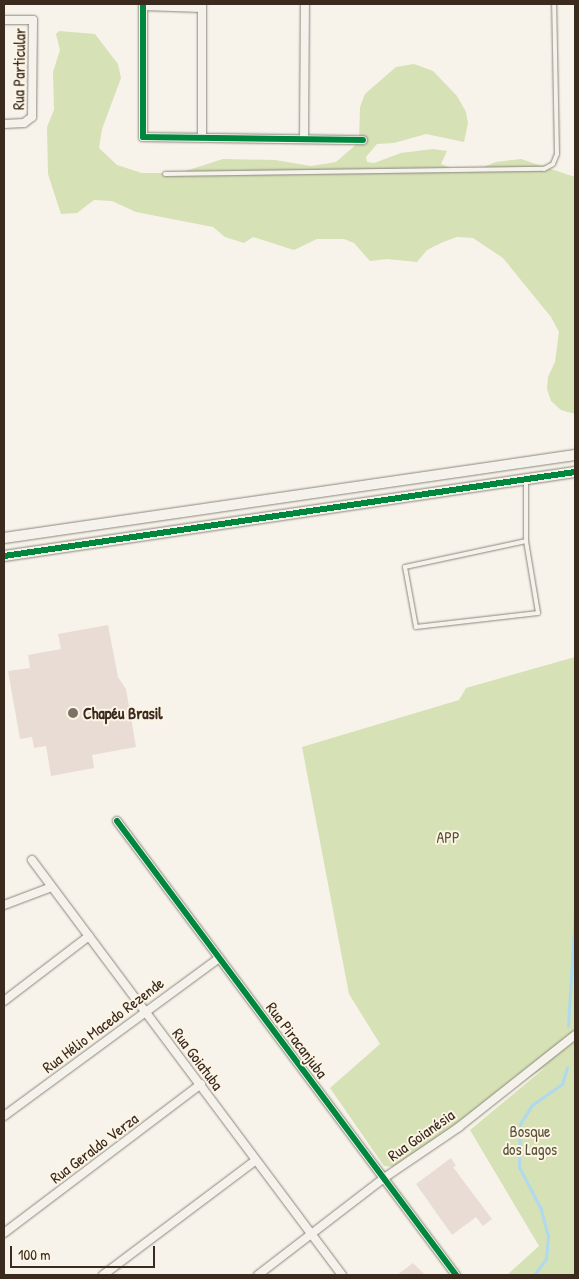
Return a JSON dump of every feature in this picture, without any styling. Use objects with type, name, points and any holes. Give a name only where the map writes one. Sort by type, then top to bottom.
[{"type":"street","points":[[304,139],[305,4]]},
{"type":"street","points":[[202,138],[202,6],[143,5],[143,137],[202,138],[304,139],[362,140]]},
{"type":"street","name":"Rua Particular","points":[[4,20],[33,20],[32,117],[24,123],[4,124]]},
{"type":"street","points":[[4,538],[575,455]]},
{"type":"street","points":[[4,556],[575,472]]},
{"type":"street","name":"Rua Piracanjuba","points":[[117,821],[456,1275]]},
{"type":"street","name":"Rua Goiatuba","points":[[32,860],[342,1275]]},
{"type":"street","points":[[4,905],[52,887]]},
{"type":"street","points":[[4,1002],[89,936]]},
{"type":"street","name":"Rua Hélio Macedo Rezende","points":[[4,1116],[144,1010],[219,958]]},
{"type":"street","name":"Rua Goianésia","points":[[258,1275],[384,1178],[458,1127],[575,1035]]},
{"type":"street","name":"Rua Geraldo Verza","points":[[4,1233],[201,1084]]},
{"type":"street","points":[[103,1275],[256,1160]]},
{"type":"lane","points":[[165,174],[544,169],[553,164],[557,154],[554,4]]},
{"type":"lane","points":[[526,480],[526,541],[538,613],[416,627],[405,568],[526,541]]},
{"type":"green space","points":[[59,31],[95,34],[118,64],[121,78],[102,129],[99,148],[117,165],[142,173],[179,173],[223,159],[275,160],[311,166],[336,162],[359,142],[360,107],[365,94],[396,67],[414,64],[433,71],[457,96],[466,112],[468,123],[464,142],[426,134],[394,143],[377,144],[366,157],[367,162],[374,163],[401,153],[433,149],[447,151],[441,164],[456,170],[476,170],[496,162],[521,159],[575,177],[575,414],[561,410],[551,401],[547,389],[548,377],[555,362],[559,332],[551,317],[503,258],[473,238],[457,237],[443,242],[427,250],[417,262],[387,259],[370,261],[354,243],[344,239],[317,239],[294,250],[253,237],[244,243],[225,237],[213,227],[136,212],[112,201],[94,200],[77,213],[61,214],[48,174],[47,127],[54,110],[53,72],[60,50],[56,34]]},
{"type":"green space","name":"APP","points":[[575,657],[575,1275],[507,1275],[539,1246],[470,1130],[547,1066],[393,1167],[384,1166],[330,1088],[380,1044],[349,994],[302,747],[459,700],[466,688]]},
{"type":"building","name":"Chapéu Brasil","points":[[108,625],[118,677],[126,689],[136,747],[92,755],[94,768],[51,776],[46,746],[34,748],[32,737],[20,739],[8,671],[30,668],[28,655],[61,649],[58,634]]},
{"type":"building","points":[[451,1158],[456,1166],[453,1167],[492,1219],[483,1226],[476,1217],[452,1235],[416,1184]]},
{"type":"building","points":[[413,1263],[425,1275],[397,1275]]},
{"type":"waterway","points":[[568,1026],[575,913]]},
{"type":"waterway","points":[[534,1275],[546,1259],[548,1236],[541,1209],[519,1167],[520,1124],[532,1105],[562,1084],[567,1068]]},
{"type":"cycle path","points":[[143,4],[143,137],[363,140]]},
{"type":"cycle path","points":[[4,556],[575,472]]},
{"type":"cycle path","points":[[117,821],[456,1275]]},
{"type":"place","name":"Chapéu Brasil","points":[[73,713]]},
{"type":"park label","name":"Bosque dos Lagos","points":[[530,1140]]}]
